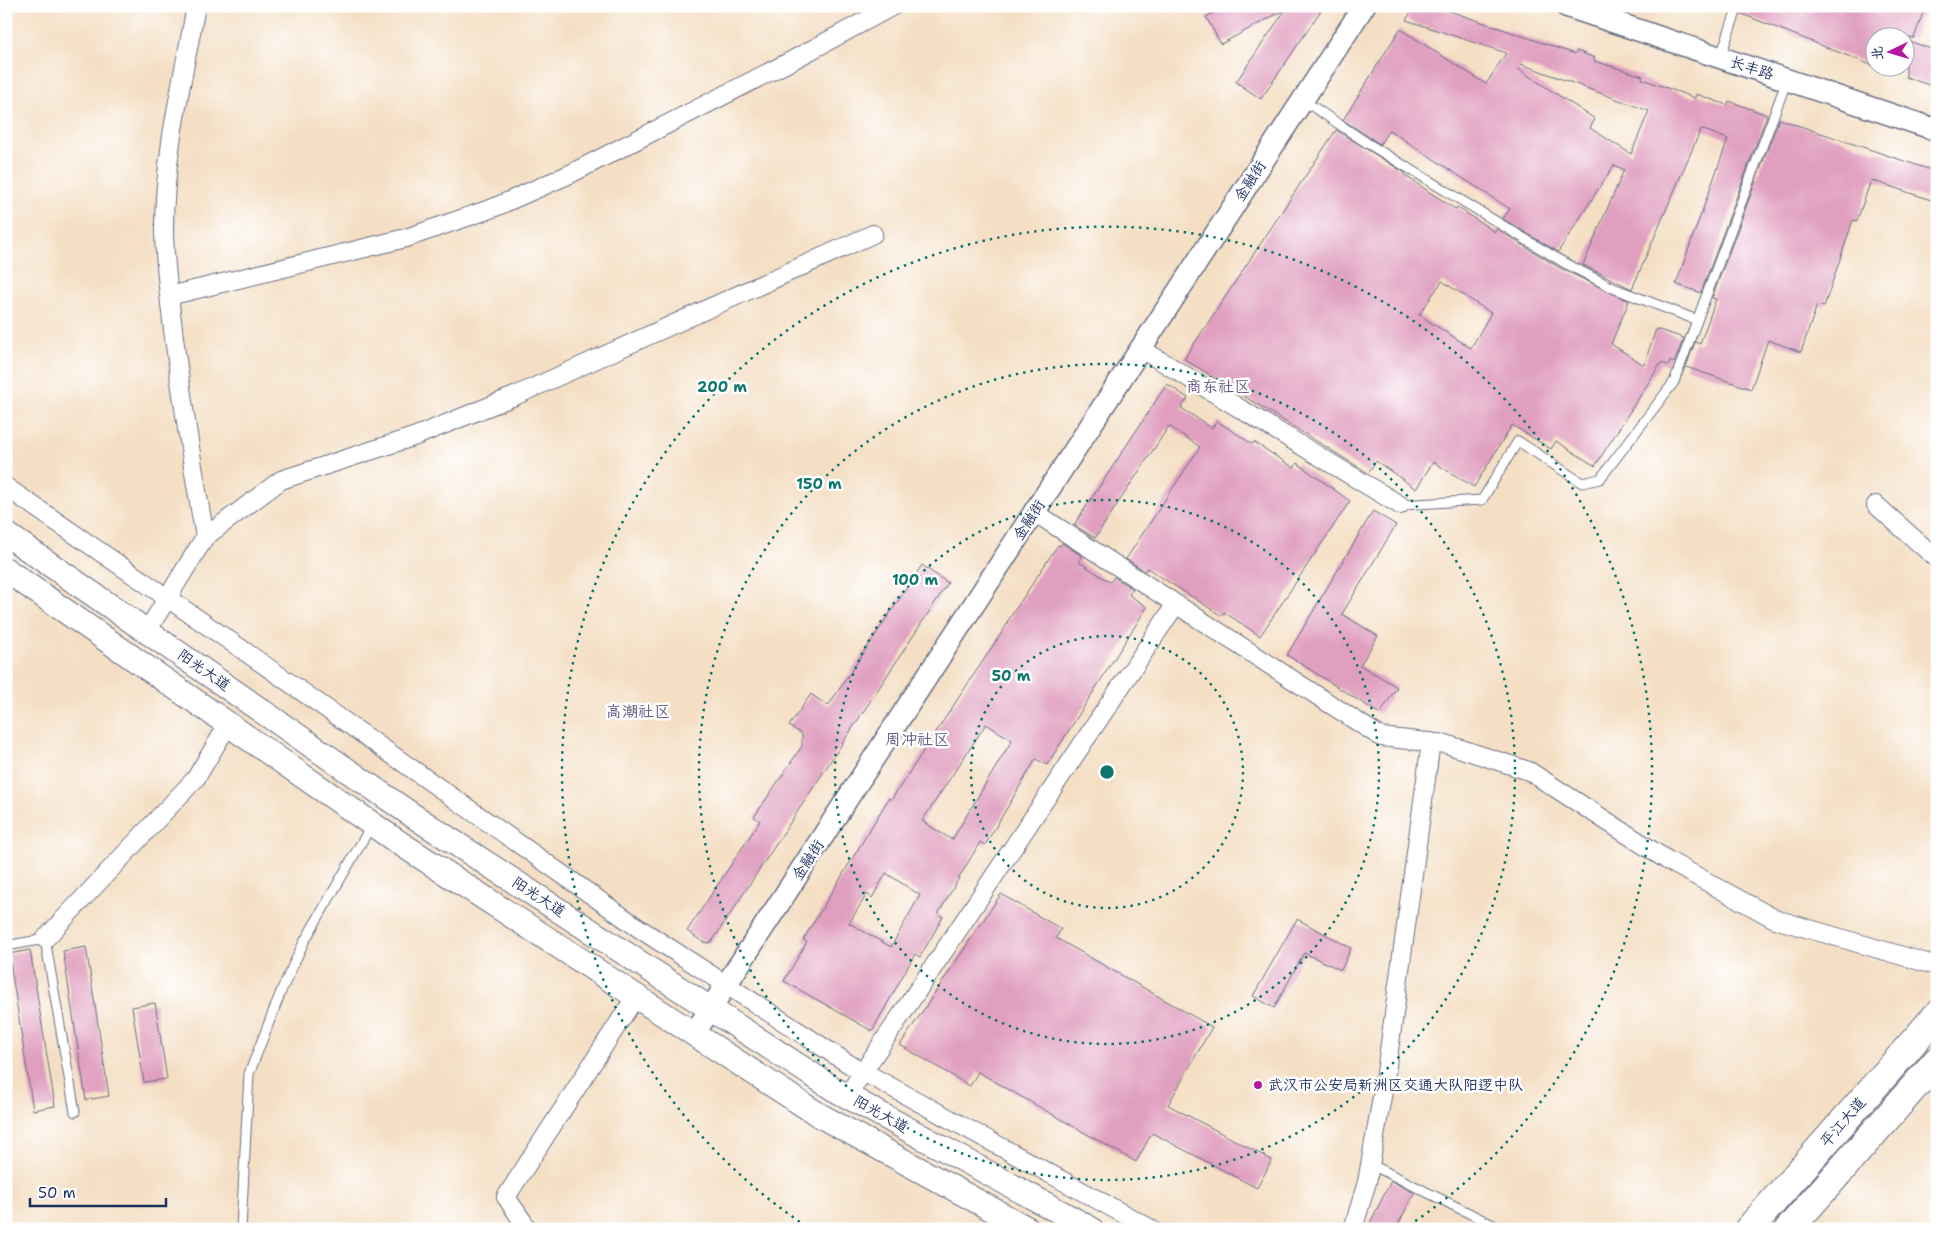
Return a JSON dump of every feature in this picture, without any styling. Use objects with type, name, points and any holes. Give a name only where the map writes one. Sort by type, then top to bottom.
[{"type":"highway","name":"平江大道","points":[[1749,1229],[1937,1015]]},
{"type":"highway","name":"平江大道","points":[[1789,1229],[1937,1061]]},
{"type":"main road","name":"阳光大道","points":[[6,534],[412,815],[711,1009],[847,1096],[1091,1229]]},
{"type":"main road","name":"阳光大道","points":[[6,570],[372,824],[819,1115],[1028,1229]]},
{"type":"street","points":[[196,6],[166,191],[165,254],[186,435],[204,537]]},
{"type":"street","points":[[169,296],[406,238],[493,208],[570,174],[787,64],[893,6]]},
{"type":"street","name":"金融街","points":[[694,1034],[1364,6]]},
{"type":"street","name":"长丰路","points":[[1566,6],[1937,130]]},
{"type":"street","points":[[147,631],[204,537],[281,480],[416,436],[517,395],[873,234]]},
{"type":"street","points":[[1141,349],[1400,505]]},
{"type":"street","points":[[6,488],[167,598],[640,929],[726,985],[863,1072],[1151,1229]]},
{"type":"street","points":[[1876,505],[1937,559]]},
{"type":"street","points":[[1034,512],[1381,738],[1446,744],[1529,771],[1667,860],[1774,920],[1937,966]]},
{"type":"street","points":[[847,1096],[1176,604]]},
{"type":"street","points":[[45,939],[196,778],[229,724]]},
{"type":"street","points":[[1353,1229],[1370,1164],[1385,1080],[1430,742]]},
{"type":"street","points":[[528,1229],[506,1196],[636,996]]},
{"type":"lane","points":[[1720,58],[1738,6]]},
{"type":"lane","points":[[1400,505],[1482,500],[1518,441],[1582,483],[1600,479],[1674,382],[1788,80]]},
{"type":"lane","points":[[1303,100],[1367,144],[1563,262],[1613,288],[1697,320]]},
{"type":"lane","points":[[241,1229],[249,1074],[275,1006],[304,942],[372,824]]},
{"type":"lane","points":[[6,946],[45,939],[75,1112]]},
{"type":"lane","points":[[1370,1164],[1501,1229]]},
{"type":"building","points":[[1226,6],[1324,6],[1261,99],[1236,82],[1286,9],[1221,44],[1206,17]]},
{"type":"building","points":[[1415,6],[1435,6],[1575,54],[1577,51],[1595,58],[1594,61],[1643,76],[1642,79],[1695,98],[1696,94],[1727,105],[1729,101],[1767,115],[1701,293],[1676,284],[1728,139],[1701,129],[1632,289],[1583,265],[1624,170],[1614,165],[1558,252],[1503,219],[1510,209],[1389,130],[1380,144],[1343,120],[1400,29],[1486,84],[1506,53],[1406,20]],"holes":[[[1521,64],[1649,111],[1631,154],[1590,128],[1595,119],[1518,69]]]},
{"type":"building","points":[[1744,6],[1913,6],[1924,10],[1916,32],[1916,28],[1866,28],[1866,63],[1742,14]]},
{"type":"building","points":[[1916,44],[1937,51],[1937,88],[1909,78],[1916,78]]},
{"type":"building","points":[[1779,119],[1937,172],[1937,202],[1871,180],[1857,221],[1853,220],[1824,307],[1817,305],[1801,352],[1768,340],[1751,389],[1686,367],[1695,342],[1700,344],[1716,299],[1712,298]]},
{"type":"building","points":[[1336,130],[1405,173],[1404,175],[1455,209],[1457,207],[1495,232],[1497,229],[1560,268],[1629,301],[1611,344],[1644,365],[1656,329],[1684,338],[1674,363],[1670,361],[1669,365],[1661,363],[1595,466],[1556,441],[1551,449],[1512,425],[1474,487],[1433,462],[1416,489],[1376,461],[1368,473],[1184,359]],"holes":[[[1442,281],[1491,313],[1471,348],[1419,315]]]},
{"type":"building","points":[[1167,384],[1188,398],[1181,408],[1212,428],[1217,421],[1294,468],[1297,463],[1350,501],[1260,636],[1224,612],[1222,616],[1147,568],[1145,571],[1126,559],[1200,447],[1169,426],[1095,538],[1074,525]]},
{"type":"building","points":[[1373,511],[1396,525],[1342,614],[1378,636],[1360,665],[1397,687],[1380,714],[1287,655]]},
{"type":"building","points":[[1062,543],[1082,556],[1079,562],[1110,582],[1114,577],[1133,589],[1129,595],[1147,607],[1047,765],[1036,759],[985,845],[980,842],[938,914],[943,917],[920,957],[915,954],[872,1031],[784,981],[807,942],[803,940],[889,798],[891,800],[1058,545],[1060,546]],"holes":[[[986,724],[1012,740],[952,840],[922,821]],[[886,873],[920,895],[891,947],[849,923],[867,894],[872,898]]]},
{"type":"building","points":[[922,565],[948,583],[713,940],[709,943],[703,942],[687,931],[760,821],[754,817],[802,746],[802,734],[789,726],[811,694],[828,706]]},
{"type":"building","points":[[1001,894],[1061,929],[1056,938],[1212,1027],[1168,1105],[1272,1160],[1257,1188],[1152,1133],[1136,1162],[978,1072],[970,1086],[900,1045]]},
{"type":"building","points":[[1297,919],[1351,948],[1341,970],[1304,953],[1274,1008],[1253,996]]},
{"type":"building","points":[[86,947],[109,1096],[86,1100],[63,951]]},
{"type":"building","points":[[30,950],[55,1106],[33,1110],[9,954]]},
{"type":"building","points":[[155,1003],[167,1079],[144,1082],[132,1007]]},
{"type":"building","points":[[1391,1181],[1414,1193],[1396,1229],[1367,1229]]},
{"type":"place","name":"武汉市公安局新洲区交通大队阳逻中队","points":[[1258,1085]]},
{"type":"district","name":"商东社区","points":[[1218,386]]},
{"type":"district","name":"高潮社区","points":[[638,711]]},
{"type":"district","name":"周冲社区","points":[[917,739]]}]
